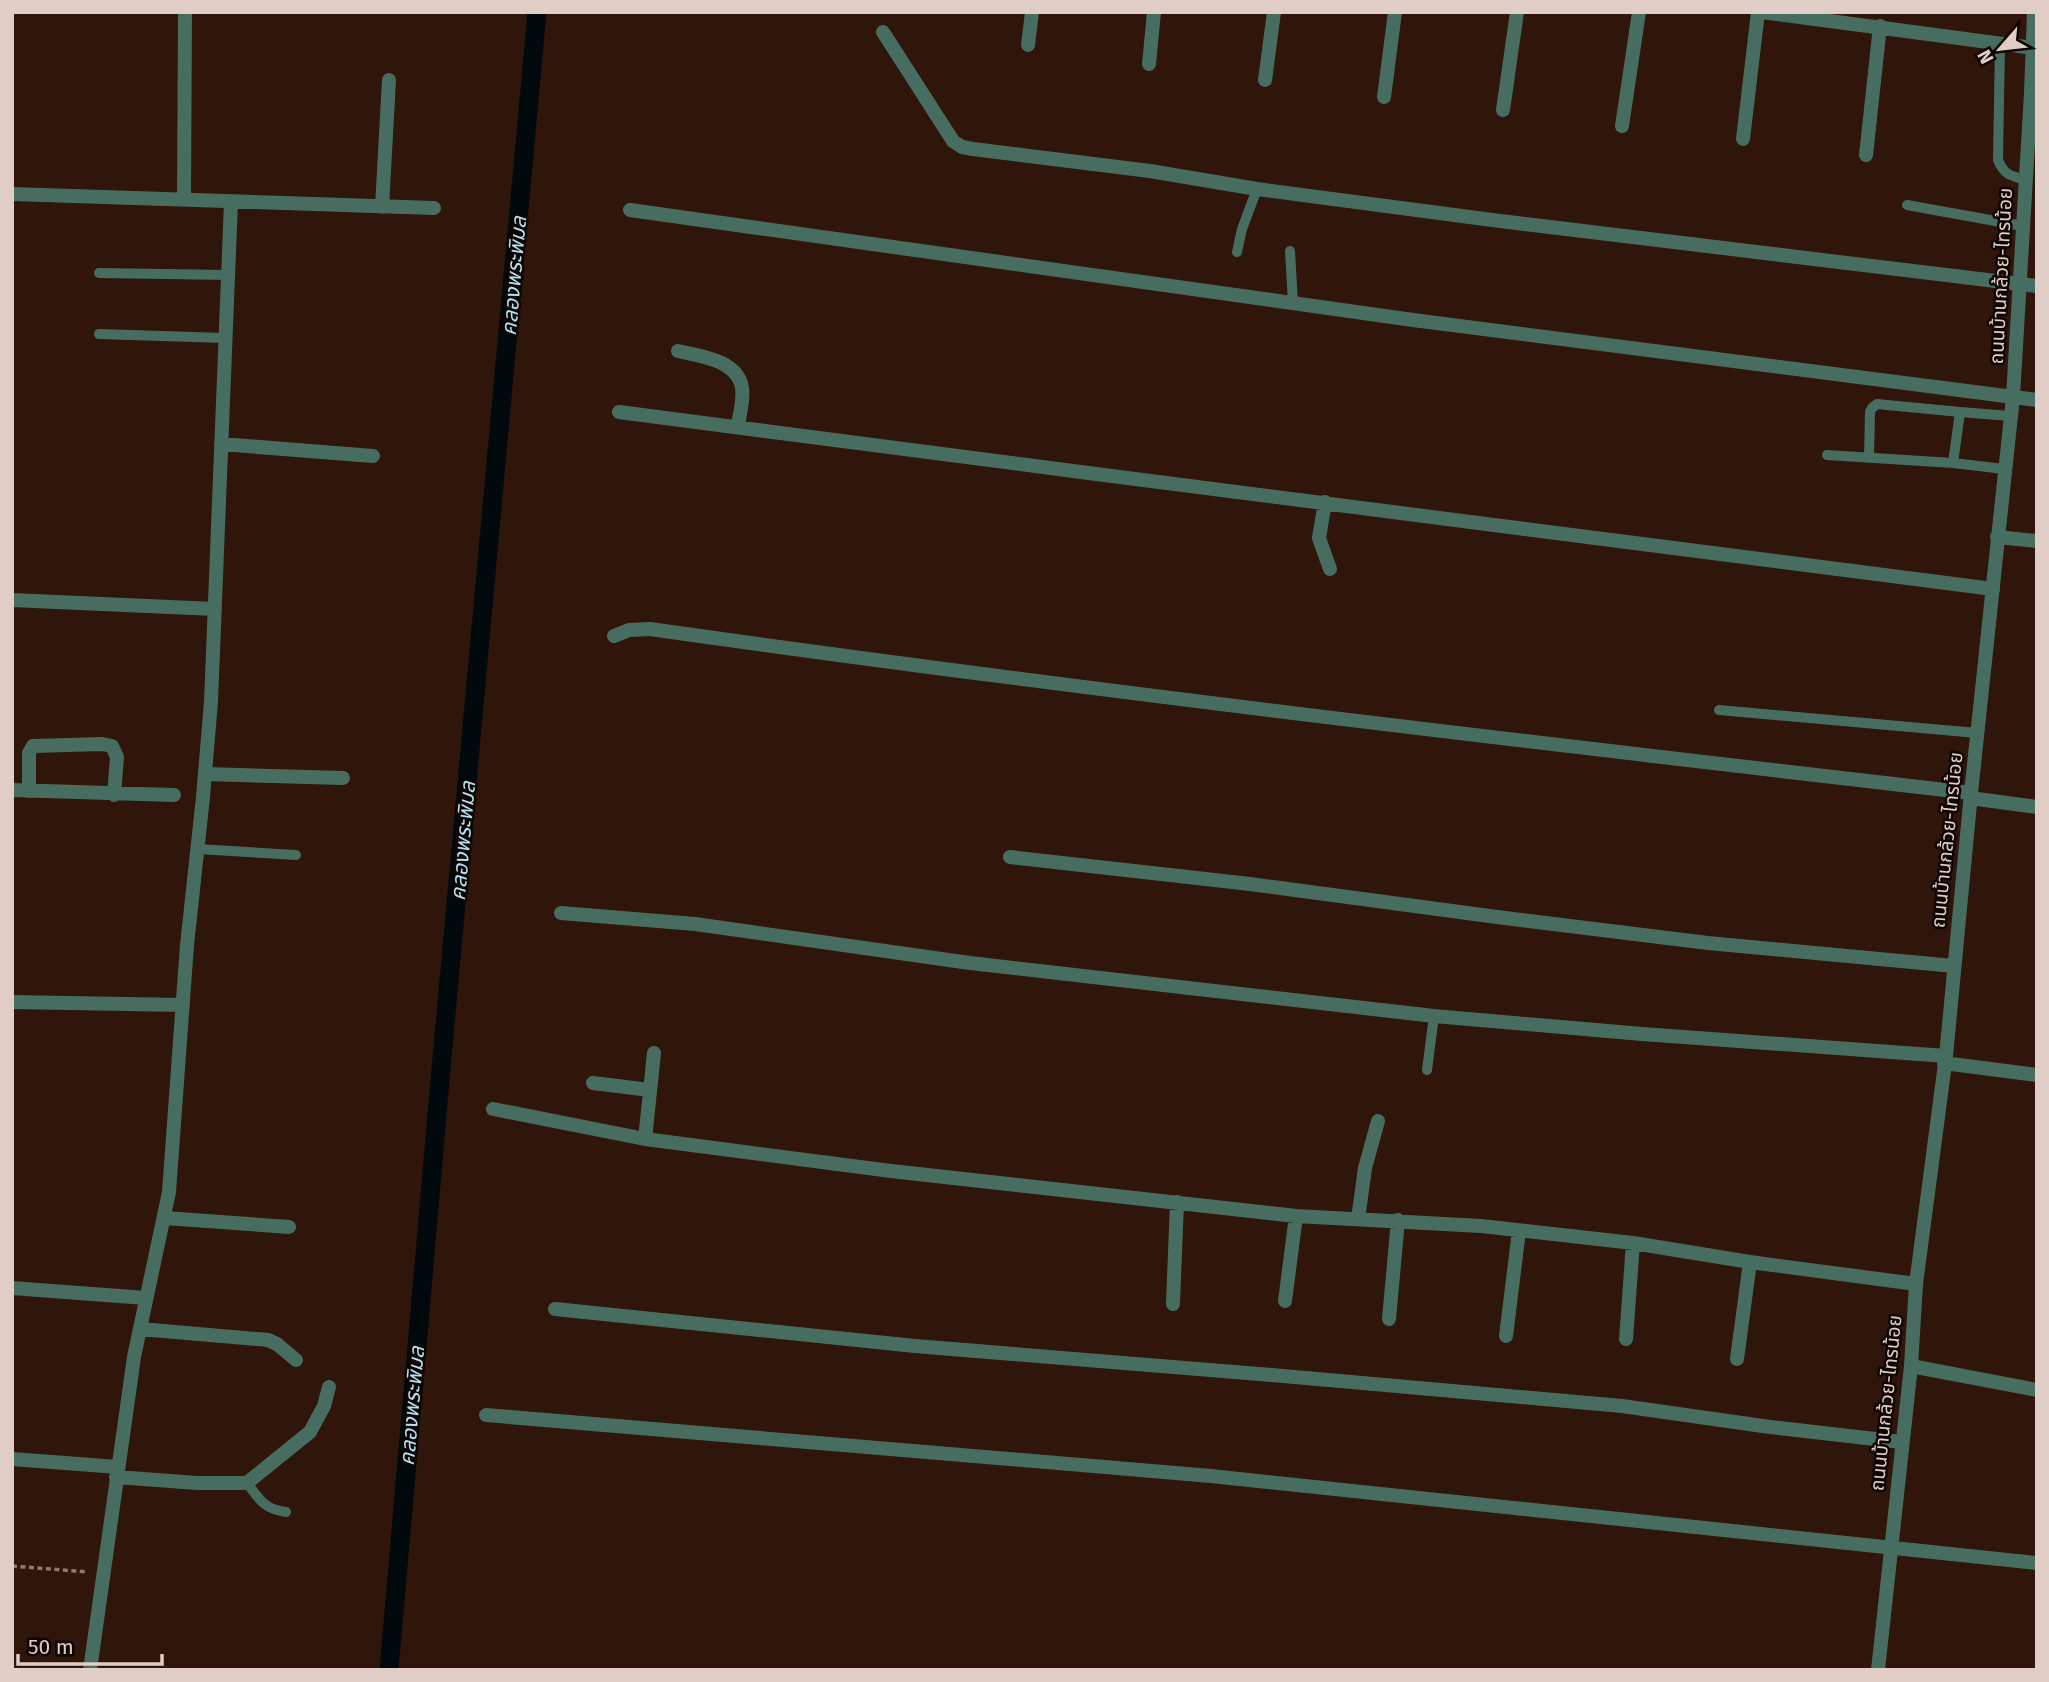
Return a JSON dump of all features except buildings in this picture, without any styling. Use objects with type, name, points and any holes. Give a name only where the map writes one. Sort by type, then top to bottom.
[{"type":"street","points":[[184,199],[185,12]]},
{"type":"street","points":[[1028,45],[1031,12]]},
{"type":"street","points":[[1149,64],[1154,12]]},
{"type":"street","points":[[1265,79],[1274,12]]},
{"type":"street","points":[[1384,97],[1395,12]]},
{"type":"street","points":[[1503,110],[1517,12]]},
{"type":"street","points":[[1622,126],[1639,12]]},
{"type":"street","points":[[1743,138],[1760,12],[2034,48]]},
{"type":"street","name":"ถนนบ้านกล้วย-ไทรน้อย","points":[[1878,1670],[1911,1366],[1916,1284],[1945,1059],[2012,397],[2034,94],[2034,12]]},
{"type":"street","points":[[1866,155],[1880,26]]},
{"type":"street","points":[[883,32],[953,141],[962,147],[1150,171],[1257,189],[2037,286]]},
{"type":"street","points":[[382,207],[389,80]]},
{"type":"street","points":[[12,194],[434,208]]},
{"type":"street","points":[[90,1670],[140,1329],[169,1192],[187,945],[211,702],[231,202]]},
{"type":"street","points":[[630,211],[1293,303],[2037,400]]},
{"type":"street","points":[[678,351],[713,359],[732,369],[742,386],[737,428]]},
{"type":"street","points":[[619,412],[1993,589]]},
{"type":"street","points":[[221,444],[373,456]]},
{"type":"street","points":[[1325,502],[1319,538],[1330,569]]},
{"type":"street","points":[[1997,537],[2037,541]]},
{"type":"street","points":[[12,600],[215,608]]},
{"type":"street","points":[[614,636],[650,629],[1322,718],[1970,795],[2037,807]]},
{"type":"street","points":[[29,791],[29,752],[33,746],[102,744],[112,746],[117,757],[114,794]]},
{"type":"street","points":[[205,774],[343,778]]},
{"type":"street","points":[[12,790],[174,795]]},
{"type":"street","points":[[1010,857],[1251,884],[1709,943],[1954,966]]},
{"type":"street","points":[[561,913],[695,924],[970,963],[1434,1016],[1945,1059],[2037,1075]]},
{"type":"street","points":[[12,1002],[183,1005]]},
{"type":"street","points":[[645,1139],[654,1054]]},
{"type":"street","points":[[593,1083],[650,1090]]},
{"type":"street","points":[[494,1109],[645,1139],[891,1171],[1296,1216],[1398,1220],[1633,1243],[1916,1284]]},
{"type":"street","points":[[1358,1219],[1365,1168],[1378,1121]]},
{"type":"street","points":[[1172,1304],[1177,1202]]},
{"type":"street","points":[[1285,1300],[1296,1216]]},
{"type":"street","points":[[164,1218],[289,1227]]},
{"type":"street","points":[[1389,1319],[1398,1220]]},
{"type":"street","points":[[1506,1336],[1519,1231]]},
{"type":"street","points":[[1626,1339],[1633,1243]]},
{"type":"street","points":[[1737,1359],[1750,1262]]},
{"type":"street","points":[[12,1288],[146,1298]]},
{"type":"street","points":[[555,1309],[915,1346],[1622,1406],[1901,1442]]},
{"type":"street","points":[[140,1329],[268,1340],[296,1360]]},
{"type":"street","points":[[1911,1366],[2037,1390]]},
{"type":"street","points":[[12,1459],[197,1483],[247,1483],[310,1432],[324,1406],[329,1387]]},
{"type":"street","points":[[486,1415],[1211,1476],[2037,1563]]},
{"type":"lane","points":[[2000,43],[1998,159],[2008,175],[2026,180]]},
{"type":"lane","points":[[1237,252],[1242,229],[1257,189]]},
{"type":"lane","points":[[1907,205],[2023,226]]},
{"type":"lane","points":[[1290,251],[1293,303]]},
{"type":"lane","points":[[99,273],[229,275]]},
{"type":"lane","points":[[99,334],[225,338]]},
{"type":"lane","points":[[1869,457],[1870,412],[1877,404],[2010,416]]},
{"type":"lane","points":[[1954,463],[1960,412]]},
{"type":"lane","points":[[1827,455],[1954,463],[2004,470]]},
{"type":"lane","points":[[1719,710],[1977,733]]},
{"type":"lane","points":[[198,849],[296,855]]},
{"type":"lane","points":[[1427,1070],[1434,1016]]},
{"type":"lane","points":[[247,1483],[264,1505],[286,1512]]},
{"type":"path","points":[[12,1566],[104,1573]]},
{"type":"waterway","name":"คลองพระพิมล","points":[[389,1670],[537,12]]}]
